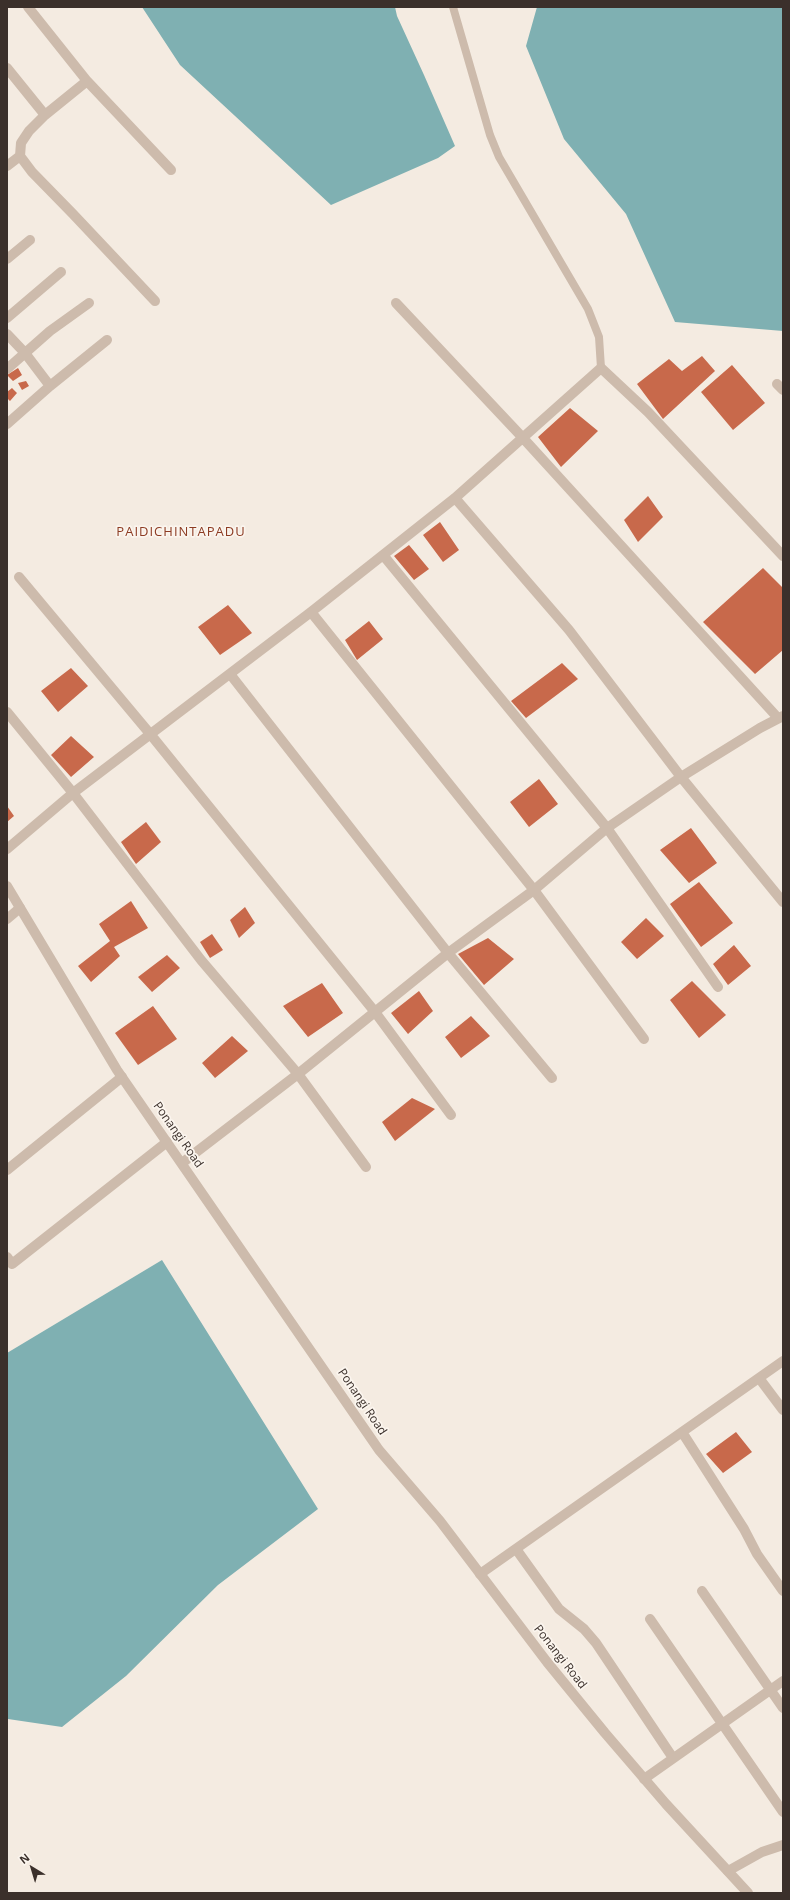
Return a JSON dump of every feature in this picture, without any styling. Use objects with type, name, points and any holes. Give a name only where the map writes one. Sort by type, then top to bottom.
[{"type":"street","points":[[28,7],[87,81],[171,170]]},
{"type":"street","points":[[7,68],[45,115]]},
{"type":"street","points":[[87,81],[45,115],[29,131],[21,143],[20,156],[32,172],[74,214],[154,301]]},
{"type":"street","points":[[7,166],[20,156]]},
{"type":"street","points":[[7,259],[30,240]]},
{"type":"street","points":[[7,318],[61,272]]},
{"type":"street","points":[[7,369],[89,303]]},
{"type":"street","points":[[182,1163],[298,1074],[448,953],[534,890],[607,828],[681,777],[780,717],[523,438],[396,303]]},
{"type":"street","points":[[7,334],[25,353],[50,386]]},
{"type":"street","points":[[7,424],[50,386],[107,340]]},
{"type":"street","points":[[7,849],[73,793],[311,612],[454,498],[600,368],[648,412],[783,556]]},
{"type":"street","points":[[454,498],[569,630],[681,777],[783,902]]},
{"type":"street","points":[[383,555],[607,828],[718,987]]},
{"type":"street","points":[[19,577],[151,735],[375,1012],[451,1115]]},
{"type":"street","points":[[311,612],[534,890],[644,1039]]},
{"type":"street","points":[[230,674],[448,953],[552,1078]]},
{"type":"street","points":[[7,712],[73,793],[201,960],[298,1074],[366,1167]]},
{"type":"street","name":"Ponangi Road","points":[[7,886],[122,1077],[379,1450],[440,1521],[547,1662],[644,1779],[748,1893]]},
{"type":"street","points":[[7,919],[20,908]]},
{"type":"street","points":[[7,1170],[122,1077]]},
{"type":"street","points":[[7,1257],[12,1264],[167,1142]]},
{"type":"street","points":[[480,1574],[783,1361]]},
{"type":"street","points":[[759,1378],[783,1410]]},
{"type":"street","points":[[682,1432],[744,1529],[757,1554],[783,1591]]},
{"type":"street","points":[[516,1549],[559,1608],[584,1629],[596,1643],[673,1758]]},
{"type":"street","points":[[702,1591],[783,1708]]},
{"type":"street","points":[[650,1619],[783,1812]]},
{"type":"street","points":[[644,1779],[783,1681]]},
{"type":"street","points":[[728,1871],[762,1852],[783,1845]]},
{"type":"lane","points":[[454,7],[490,135],[500,157],[591,314],[599,337],[600,368]]},
{"type":"water","points":[[142,7],[395,7],[397,16],[455,146],[438,158],[331,205],[180,65]]},
{"type":"water","points":[[537,7],[783,7],[783,331],[675,322],[626,214],[564,139],[526,46]]},
{"type":"water","points":[[162,1260],[318,1509],[218,1585],[126,1676],[62,1727],[8,1719],[7,1353]]},
{"type":"building","points":[[702,356],[715,371],[663,419],[637,384],[669,359],[682,371]]},
{"type":"building","points":[[732,365],[765,403],[733,430],[701,392]]},
{"type":"building","points":[[18,368],[22,375],[13,381],[7,375]]},
{"type":"building","points":[[26,381],[29,386],[22,390],[18,383]]},
{"type":"building","points":[[12,388],[17,393],[10,401],[7,398],[7,392]]},
{"type":"building","points":[[570,408],[598,431],[561,467],[538,437]]},
{"type":"building","points":[[648,496],[663,517],[638,542],[624,520]]},
{"type":"building","points":[[440,522],[459,550],[443,562],[423,535]]},
{"type":"building","points":[[409,545],[429,569],[414,580],[394,556]]},
{"type":"building","points":[[763,568],[783,588],[783,650],[755,674],[703,622]]},
{"type":"building","points":[[228,605],[252,633],[220,655],[198,627]]},
{"type":"building","points":[[369,621],[383,639],[357,660],[345,640]]},
{"type":"building","points":[[562,663],[578,679],[526,718],[511,701]]},
{"type":"building","points":[[71,668],[88,686],[58,712],[41,691]]},
{"type":"building","points":[[71,736],[94,757],[71,777],[51,755]]},
{"type":"building","points":[[539,779],[558,804],[529,827],[510,802]]},
{"type":"building","points":[[7,806],[14,816],[7,822]]},
{"type":"building","points":[[146,822],[161,842],[136,864],[121,842]]},
{"type":"building","points":[[691,828],[717,863],[689,883],[660,850]]},
{"type":"building","points":[[699,882],[733,923],[701,947],[670,904]]},
{"type":"building","points":[[131,901],[148,928],[114,947],[120,956],[91,982],[78,966],[110,941],[99,924]]},
{"type":"building","points":[[245,907],[255,923],[239,938],[230,920]]},
{"type":"building","points":[[646,918],[664,936],[637,959],[621,942]]},
{"type":"building","points":[[212,934],[223,950],[210,958],[200,942]]},
{"type":"building","points":[[488,938],[514,959],[484,985],[458,954]]},
{"type":"building","points":[[734,945],[751,966],[728,985],[713,964]]},
{"type":"building","points":[[167,955],[180,968],[152,992],[138,977]]},
{"type":"building","points":[[692,981],[726,1015],[699,1038],[670,1000]]},
{"type":"building","points":[[322,983],[343,1013],[308,1037],[283,1006]]},
{"type":"building","points":[[419,991],[433,1011],[408,1034],[391,1013]]},
{"type":"building","points":[[153,1006],[177,1039],[138,1065],[115,1033]]},
{"type":"building","points":[[471,1016],[490,1036],[461,1058],[445,1037]]},
{"type":"building","points":[[232,1036],[248,1051],[215,1078],[202,1063]]},
{"type":"building","points":[[412,1098],[435,1109],[395,1141],[382,1122]]},
{"type":"building","points":[[736,1432],[752,1452],[723,1473],[706,1454]]},
{"type":"district","name":"PAIDICHINTAPADU","points":[[181,532]]}]
